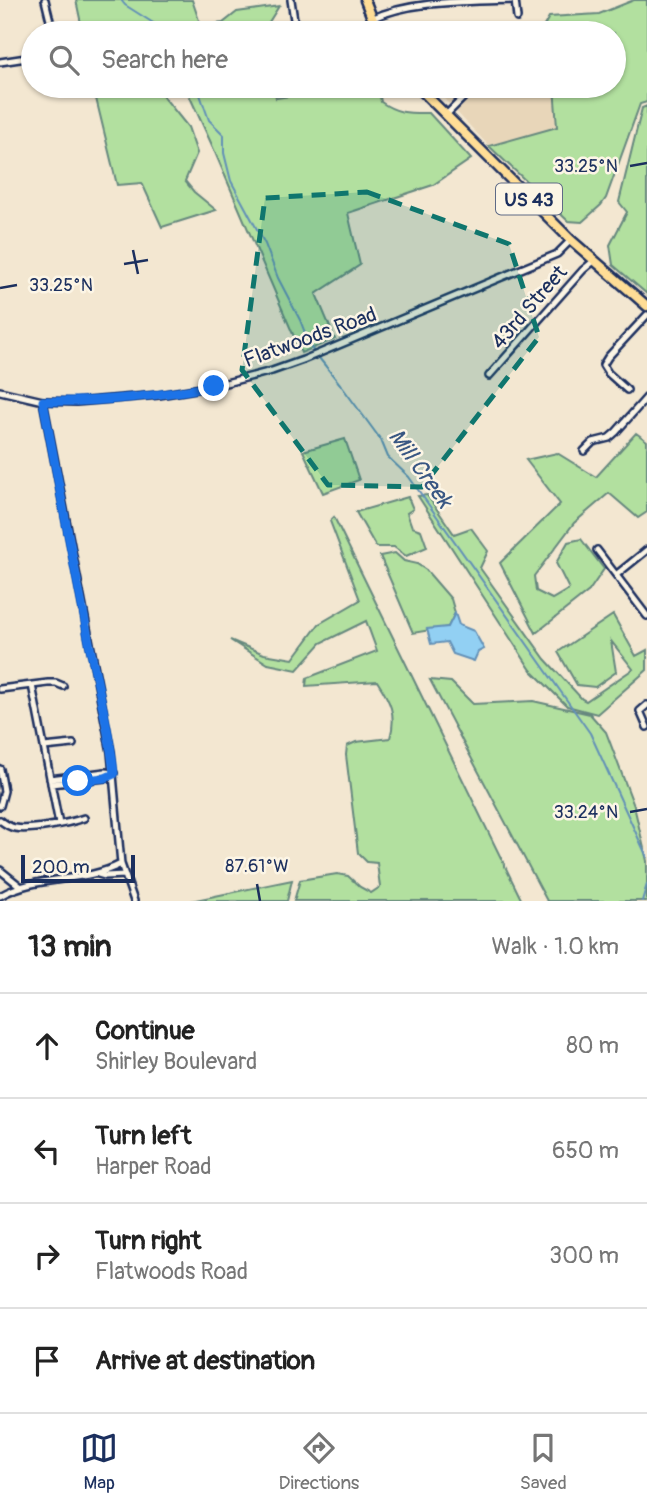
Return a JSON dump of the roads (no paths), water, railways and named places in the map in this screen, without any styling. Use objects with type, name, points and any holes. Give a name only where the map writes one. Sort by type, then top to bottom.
[{"type":"highway","points":[[365,0],[371,19]]},
{"type":"highway","name":"US 43","points":[[429,98],[571,240],[647,306]]},
{"type":"street","points":[[45,0],[50,21]]},
{"type":"street","points":[[291,0],[294,21]]},
{"type":"street","points":[[371,19],[417,4],[514,0],[517,18]]},
{"type":"street","points":[[0,62],[21,59]]},
{"type":"street","points":[[446,115],[463,98]]},
{"type":"street","name":"Flatwoods Road","points":[[0,391],[43,401],[89,401],[187,391],[245,378],[326,351],[556,254],[571,240]]},
{"type":"street","name":"43rd Street","points":[[489,376],[594,260]]},
{"type":"street","points":[[627,390],[603,365],[647,315]]},
{"type":"street","points":[[584,451],[593,442],[609,438],[616,432],[647,397]]},
{"type":"street","points":[[43,401],[109,738],[121,864],[134,901]]},
{"type":"street","points":[[597,550],[647,616]]},
{"type":"street","points":[[616,575],[647,550]]},
{"type":"street","points":[[0,689],[56,683],[63,686]]},
{"type":"street","points":[[32,685],[59,824]]},
{"type":"street","points":[[647,705],[640,711],[647,727]]},
{"type":"street","points":[[44,747],[74,744]]},
{"type":"street","points":[[0,769],[4,791],[0,806]]},
{"type":"street","points":[[51,782],[105,778],[114,774]]},
{"type":"street","points":[[0,820],[11,827],[21,829],[74,822],[84,818]]},
{"type":"street","points":[[0,896],[20,886],[98,874],[121,864]]},
{"type":"street","points":[[0,870],[20,886]]},
{"type":"street","points":[[98,874],[125,875]]},
{"type":"water","points":[[455,613],[459,625],[474,631],[484,649],[478,652],[474,661],[453,654],[447,642],[431,644],[427,629],[448,627]]},
{"type":"waterway","name":"Mill Creek","points":[[121,0],[150,21]]},
{"type":"waterway","name":"Mill Creek","points":[[201,98],[209,120],[224,135],[224,153],[231,181],[265,244],[311,348],[381,440],[388,457],[409,477],[590,733],[647,857]]},
{"type":"waterway","name":"Mill Creek","points":[[642,901],[647,884]]}]
